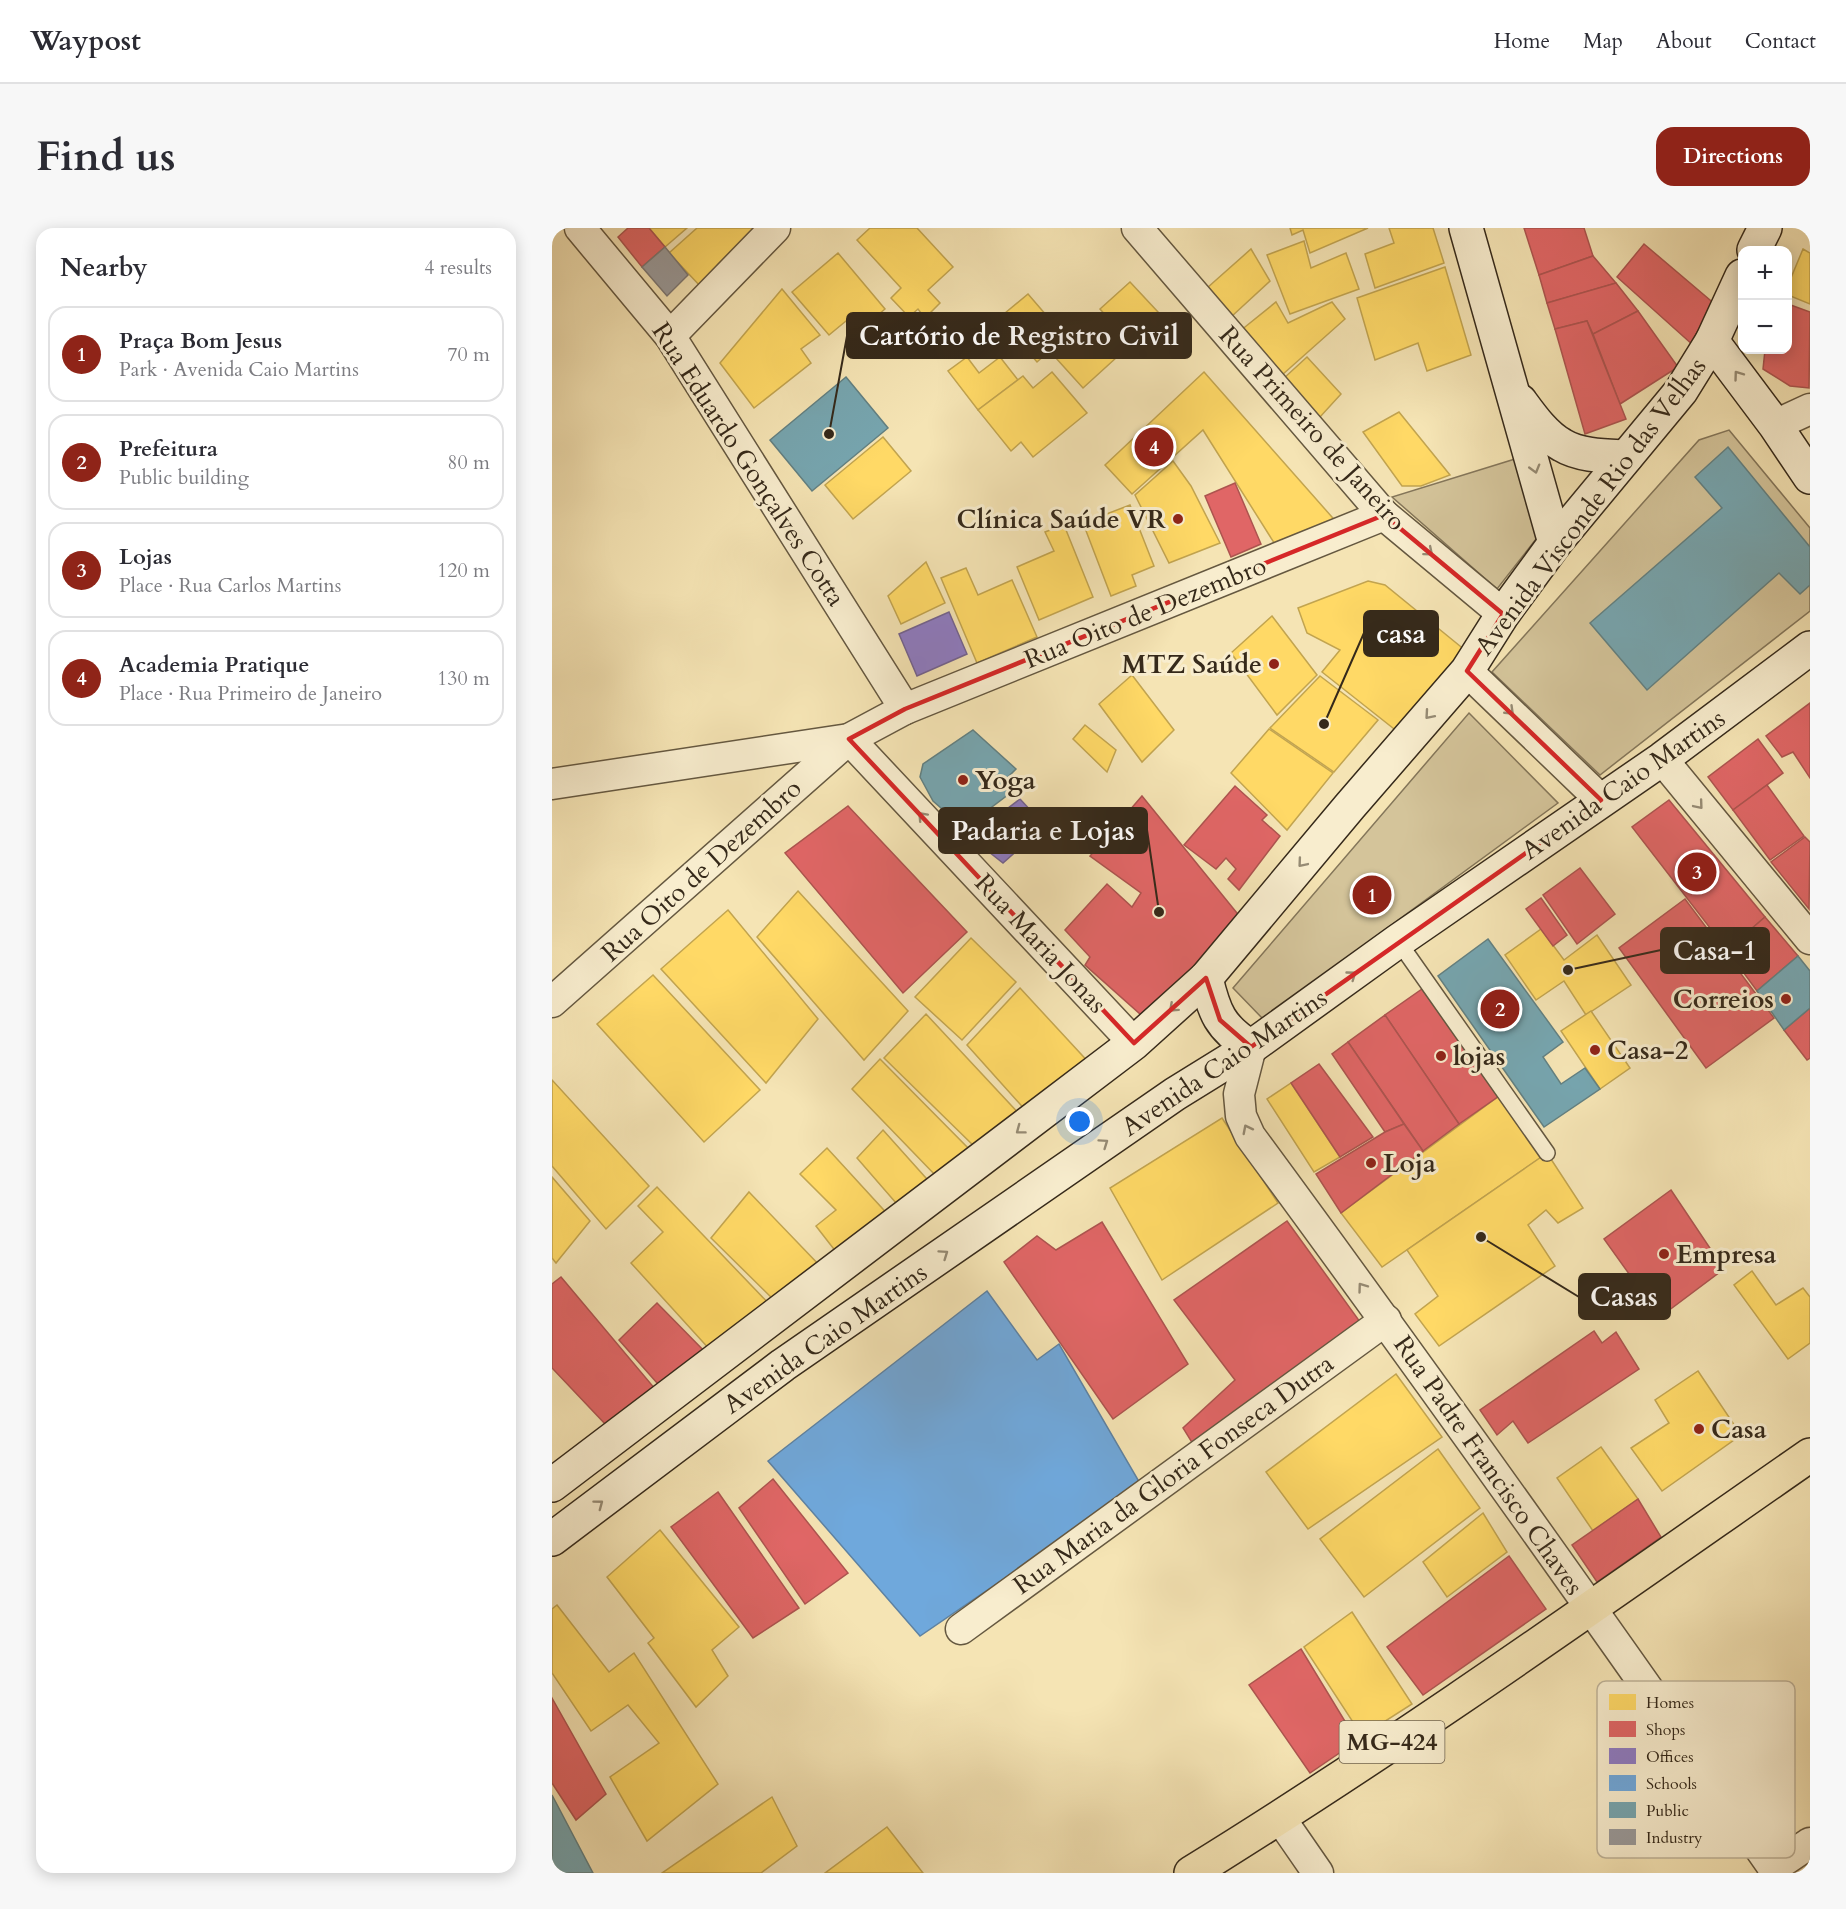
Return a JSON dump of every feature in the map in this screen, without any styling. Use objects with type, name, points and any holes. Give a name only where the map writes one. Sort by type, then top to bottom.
[{"type":"highway","name":"MG-424","points":[[1191,1873],[1280,1818],[1591,1608],[1810,1455]]},
{"type":"main road","points":[[1466,228],[1555,543]]},
{"type":"main road","name":"Avenida Visconde Rio das Velhas","points":[[1467,671],[1503,614],[1555,543],[1681,391],[1712,341],[1738,286]]},
{"type":"main road","points":[[1712,341],[1775,425],[1810,477]]},
{"type":"main road","points":[[1513,392],[1537,424],[1562,446],[1590,454],[1626,457]]},
{"type":"main road","name":"Avenida Caio Martins","points":[[552,1539],[783,1365],[1175,1094],[1251,1047],[1398,941],[1662,759],[1810,648]]},
{"type":"main road","name":"Avenida Caio Martins","points":[[552,1485],[1134,1043],[1206,978],[1467,671]]},
{"type":"main road","points":[[1206,978],[1211,1000],[1220,1020],[1234,1037],[1251,1047]]},
{"type":"street","name":"Rua Eduardo Gonçalves Cotta","points":[[580,228],[670,336],[905,709]]},
{"type":"street","points":[[670,336],[775,228]]},
{"type":"street","name":"Rua Primeiro de Janeiro","points":[[1137,228],[1384,515],[1503,614]]},
{"type":"street","points":[[1775,425],[1810,409]]},
{"type":"street","name":"Rua Oito de Dezembro","points":[[552,1002],[849,739],[905,709],[1384,515]]},
{"type":"street","points":[[1467,671],[1601,800]]},
{"type":"street","points":[[552,784],[849,739]]},
{"type":"street","name":"Rua Maria Jonas","points":[[849,739],[1134,1043]]},
{"type":"street","points":[[1662,759],[1810,939]]},
{"type":"street","name":"Rua Padre Francisco Chaves","points":[[1251,1047],[1239,1094],[1241,1116],[1250,1136],[1386,1320],[1642,1681]]},
{"type":"street","name":"Rua Maria da Gloria Fonseca Dutra","points":[[961,1629],[1386,1320]]},
{"type":"street","points":[[1280,1818],[1318,1873]]},
{"type":"street","points":[[1795,1855],[1810,1843]]},
{"type":"street","name":"Rua Padre Francisco Chaves","points":[[1766,1858],[1775,1871]]},
{"type":"street","points":[[1775,1871],[1791,1858]]},
{"type":"lane","points":[[1398,941],[1547,1153]]},
{"type":"highlighted area","points":[[1384,515],[1503,614],[1467,671],[1601,800],[1251,1047],[1220,1020],[1206,978],[1134,1043],[849,739],[905,709]]},
{"type":"shaded area","points":[[1729,430],[1810,528],[1810,611],[1600,775],[1492,672],[1699,440]]},
{"type":"shaded area","points":[[1515,459],[1540,534],[1497,589],[1392,497]]},
{"type":"shaded area","points":[[1469,713],[1558,803],[1263,1019],[1233,988]]},
{"type":"building: Homes","points":[[649,228],[687,228],[665,247]]},
{"type":"building: Homes","points":[[697,228],[790,229],[717,304],[669,253]]},
{"type":"building: Homes","points":[[870,228],[917,228],[953,267],[928,290],[940,303],[925,318],[918,309],[909,317],[891,298],[901,288],[857,240]]},
{"type":"building: Homes","points":[[1290,228],[1368,228],[1310,253],[1303,230],[1292,235]]},
{"type":"building: Homes","points":[[1389,228],[1433,228],[1444,263],[1375,288],[1365,254],[1394,243]]},
{"type":"building: Homes","points":[[1304,241],[1311,268],[1346,253],[1359,289],[1290,314],[1267,255]]},
{"type":"building: Homes","points":[[1251,249],[1270,281],[1231,317],[1207,288]]},
{"type":"building: Homes","points":[[1803,249],[1810,253],[1810,304],[1792,297],[1792,275]]},
{"type":"building: Homes","points":[[838,253],[885,309],[856,334],[846,321],[829,335],[792,292]]},
{"type":"building: Homes","points":[[1445,267],[1471,355],[1427,371],[1418,343],[1375,360],[1357,298]]},
{"type":"building: Homes","points":[[1130,282],[1158,312],[1128,341],[1100,309]]},
{"type":"building: Homes","points":[[782,289],[820,335],[801,349],[811,363],[754,408],[720,363]]},
{"type":"building: Homes","points":[[1028,294],[1065,337],[1037,362],[999,318]]},
{"type":"building: Homes","points":[[1276,302],[1288,323],[1332,302],[1345,319],[1282,375],[1240,331]]},
{"type":"building: Homes","points":[[1099,316],[1128,347],[1083,388],[1055,357]]},
{"type":"building: Homes","points":[[967,357],[979,373],[1000,357],[1018,380],[978,410],[948,371]]},
{"type":"building: Homes","points":[[1307,357],[1341,394],[1320,417],[1283,379]]},
{"type":"building: Homes","points":[[1052,372],[1087,413],[1033,457],[1021,442],[1011,451],[978,410],[1023,376],[1033,388]]},
{"type":"building: Homes","points":[[1204,372],[1339,525],[1278,549],[1203,430],[1132,494],[1105,465]]},
{"type":"building: Homes","points":[[1399,412],[1450,475],[1421,486],[1402,486],[1363,432]]},
{"type":"building: Homes","points":[[883,437],[911,471],[853,519],[825,485]]},
{"type":"building: Homes","name":"Clínica Saúde VR","points":[[1173,461],[1191,486],[1220,543],[1169,563],[1135,495]]},
{"type":"building: Homes","points":[[1130,505],[1154,566],[1132,575],[1136,586],[1111,596],[1083,523]]},
{"type":"building: Homes","points":[[1064,525],[1093,597],[1039,620],[1017,567],[1054,551],[1045,532]]},
{"type":"building: Homes","points":[[926,562],[945,603],[901,624],[888,596]]},
{"type":"building: Homes","points":[[966,568],[978,595],[1012,580],[1037,637],[977,663],[941,578]]},
{"type":"building: Homes","points":[[1368,581],[1385,585],[1471,655],[1403,736],[1322,672],[1340,650],[1307,633],[1298,608]]},
{"type":"building: Homes","name":"MTZ Saúde","points":[[1272,616],[1317,675],[1277,715],[1231,653]]},
{"type":"building: Homes","points":[[1132,675],[1174,730],[1142,762],[1099,704]]},
{"type":"building: Homes","points":[[1320,676],[1378,720],[1334,772],[1270,728]]},
{"type":"building: Homes","points":[[1085,725],[1116,750],[1107,772],[1073,739]]},
{"type":"building: Homes","points":[[1269,729],[1333,773],[1287,830],[1231,773]]},
{"type":"building: Homes","points":[[798,891],[908,1011],[864,1060],[757,937]]},
{"type":"building: Homes","points":[[728,910],[818,1019],[766,1083],[661,969]]},
{"type":"building: Homes","points":[[1541,929],[1564,960],[1597,935],[1631,985],[1586,1015],[1564,981],[1536,1000],[1505,955]]},
{"type":"building: Homes","points":[[971,938],[1016,982],[962,1040],[915,997]]},
{"type":"building: Homes","points":[[653,975],[760,1090],[704,1142],[597,1024]]},
{"type":"building: Homes","points":[[1020,988],[1092,1066],[1029,1114],[967,1045]]},
{"type":"building: Homes","name":"Casa-2","points":[[1591,1011],[1630,1068],[1600,1089],[1561,1031]]},
{"type":"building: Homes","points":[[926,1014],[1023,1118],[978,1150],[884,1058]]},
{"type":"building: Homes","points":[[880,1059],[972,1152],[939,1179],[852,1089]]},
{"type":"building: Homes","points":[[552,1080],[649,1186],[606,1229],[552,1166]]},
{"type":"building: Homes","points":[[1291,1083],[1340,1157],[1314,1172],[1267,1099]]},
{"type":"building: Homes","points":[[1499,1096],[1543,1156],[1382,1267],[1341,1213]]},
{"type":"building: Homes","points":[[1222,1118],[1278,1203],[1162,1280],[1110,1188]]},
{"type":"building: Homes","points":[[883,1130],[934,1187],[903,1211],[857,1158]]},
{"type":"building: Homes","points":[[827,1148],[892,1219],[840,1257],[816,1226],[836,1210],[800,1174]]},
{"type":"building: Homes","points":[[1547,1153],[1583,1208],[1558,1223],[1546,1210],[1528,1225],[1555,1266],[1439,1346],[1415,1314],[1438,1296],[1407,1250]]},
{"type":"building: Homes","points":[[552,1177],[590,1221],[556,1263],[552,1258]]},
{"type":"building: Homes","points":[[657,1187],[773,1308],[712,1352],[631,1263],[663,1232],[638,1206]]},
{"type":"building: Homes","points":[[749,1192],[822,1268],[777,1303],[711,1238]]},
{"type":"building: Homes","name":"Casa","points":[[1752,1271],[1776,1305],[1803,1288],[1810,1297],[1810,1343],[1788,1359],[1734,1285]]},
{"type":"building: Homes","name":"Casa","points":[[1698,1371],[1741,1435],[1662,1491],[1631,1448],[1669,1423],[1655,1400]]},
{"type":"building: Homes","points":[[1396,1374],[1442,1437],[1308,1529],[1266,1472]]},
{"type":"building: Homes","points":[[1601,1447],[1638,1499],[1593,1531],[1557,1478]]},
{"type":"building: Homes","points":[[1438,1449],[1480,1508],[1364,1597],[1320,1539]]},
{"type":"building: Homes","points":[[1483,1513],[1507,1552],[1447,1597],[1423,1562]]},
{"type":"building: Homes","points":[[660,1530],[739,1627],[712,1650],[728,1676],[696,1707],[648,1643],[654,1638],[607,1577]]},
{"type":"building: Homes","points":[[557,1605],[609,1672],[634,1653],[718,1784],[647,1841],[610,1777],[659,1743],[628,1705],[591,1731],[552,1673],[552,1609]]},
{"type":"building: Homes","points":[[1352,1612],[1412,1704],[1362,1736],[1304,1647]]},
{"type":"building: Homes","points":[[772,1797],[797,1846],[761,1873],[662,1873]]},
{"type":"building: Homes","points":[[887,1827],[923,1873],[825,1873]]},
{"type":"building: Shops","points":[[628,228],[649,228],[665,247],[642,267],[618,237]]},
{"type":"building: Shops","points":[[1524,228],[1584,228],[1593,256],[1539,275]]},
{"type":"building: Shops","points":[[1644,244],[1723,311],[1694,346],[1617,277]]},
{"type":"building: Shops","points":[[1593,256],[1616,283],[1547,303],[1539,275]]},
{"type":"building: Shops","points":[[1616,283],[1638,311],[1593,334],[1587,321],[1555,329],[1547,303]]},
{"type":"building: Shops","points":[[1792,305],[1810,312],[1809,388],[1790,386],[1763,369],[1765,354],[1792,354]]},
{"type":"building: Shops","points":[[1638,311],[1678,367],[1620,404],[1593,334]]},
{"type":"building: Shops","points":[[1587,321],[1626,419],[1585,434],[1555,329]]},
{"type":"building: Shops","points":[[1235,483],[1261,544],[1231,557],[1205,496]]},
{"type":"building: Shops","points":[[1810,703],[1810,778],[1793,752],[1782,757],[1766,736]]},
{"type":"building: Shops","points":[[1758,739],[1783,773],[1733,810],[1708,777]]},
{"type":"building: Shops","points":[[1767,785],[1804,836],[1770,860],[1733,810]]},
{"type":"building: Shops","points":[[1235,786],[1267,815],[1262,820],[1280,836],[1239,890],[1228,879],[1236,869],[1226,858],[1216,869],[1184,845]]},
{"type":"building: Shops","points":[[1142,796],[1241,918],[1149,1022],[1085,965],[1090,957],[1065,930],[1107,884],[1132,907],[1141,893],[1090,856]]},
{"type":"building: Shops","points":[[1669,800],[1765,917],[1727,950],[1632,827]]},
{"type":"building: Shops","points":[[848,806],[967,932],[903,993],[785,853]]},
{"type":"building: Shops","points":[[1805,837],[1810,842],[1809,909],[1771,862]]},
{"type":"building: Shops","points":[[1580,868],[1615,914],[1577,944],[1543,895]]},
{"type":"building: Shops","points":[[1541,898],[1567,935],[1553,946],[1526,909]]},
{"type":"building: Shops","points":[[1685,899],[1774,1018],[1706,1068],[1619,948]]},
{"type":"building: Shops","points":[[1765,917],[1798,956],[1757,991],[1727,950]]},
{"type":"building: Shops","name":"lojas","points":[[1422,989],[1499,1096],[1459,1124],[1385,1015]]},
{"type":"building: Shops","points":[[1810,1008],[1810,1058],[1807,1060],[1784,1030]]},
{"type":"building: Shops","name":"lojas","points":[[1385,1015],[1459,1124],[1423,1151],[1348,1042]]},
{"type":"building: Shops","points":[[1348,1042],[1404,1124],[1385,1132],[1332,1054]]},
{"type":"building: Shops","points":[[1319,1064],[1373,1137],[1340,1157],[1291,1083]]},
{"type":"building: Shops","name":"Loja","points":[[1404,1124],[1423,1151],[1341,1213],[1316,1174],[1385,1132]]},
{"type":"building: Shops","name":"Empresa","points":[[1671,1190],[1724,1269],[1660,1317],[1604,1239]]},
{"type":"building: Shops","points":[[1287,1221],[1363,1326],[1196,1449],[1183,1428],[1235,1380],[1174,1300]]},
{"type":"building: Shops","points":[[1102,1222],[1188,1364],[1113,1419],[1004,1262],[1037,1236],[1056,1250]]},
{"type":"building: Shops","points":[[561,1277],[656,1390],[607,1426],[552,1368],[552,1284]]},
{"type":"building: Shops","points":[[657,1303],[710,1357],[665,1392],[619,1340]]},
{"type":"building: Shops","points":[[1594,1331],[1602,1343],[1616,1332],[1639,1369],[1528,1443],[1513,1421],[1497,1435],[1480,1410]]},
{"type":"building: Shops","points":[[773,1479],[848,1573],[805,1604],[739,1508]]},
{"type":"building: Shops","points":[[718,1492],[799,1608],[753,1638],[671,1527]]},
{"type":"building: Shops","points":[[1638,1499],[1661,1537],[1597,1582],[1572,1545]]},
{"type":"building: Shops","points":[[1509,1556],[1546,1609],[1423,1695],[1387,1647]]},
{"type":"building: Shops","points":[[1301,1649],[1357,1741],[1310,1773],[1249,1685]]},
{"type":"building: Shops","points":[[552,1698],[606,1794],[576,1820],[552,1783]]},
{"type":"building: Offices","points":[[949,612],[967,654],[917,676],[899,634]]},
{"type":"building: Offices","points":[[1020,799],[1045,826],[1003,863],[970,837]]},
{"type":"building: Schools","points":[[987,1291],[1037,1360],[1059,1344],[1141,1485],[920,1636],[768,1461]]},
{"type":"building: Public","points":[[846,377],[888,428],[812,491],[770,440]]},
{"type":"building: Public","points":[[1728,447],[1810,547],[1810,585],[1800,594],[1779,573],[1647,690],[1590,623],[1722,508],[1695,477]]},
{"type":"building: Public","name":"Yoga","points":[[973,730],[1016,769],[1002,783],[1013,791],[964,828],[933,801],[920,777],[923,764]]},
{"type":"building: Public","points":[[1488,939],[1563,1042],[1543,1057],[1561,1084],[1585,1068],[1600,1089],[1544,1127],[1438,976]]},
{"type":"building: Public","name":"Correios","points":[[1798,956],[1810,971],[1810,1008],[1784,1030],[1757,991]]},
{"type":"building: Public","points":[[552,1795],[593,1873],[552,1873]]},
{"type":"building: Industry","points":[[665,247],[688,275],[667,296],[642,267]]},
{"type":"place","name":"Cartório de Registro Civil","points":[[829,434]]},
{"type":"place","name":"Academia Pratique","points":[[1154,447]]},
{"type":"place","name":"Clínica Saúde VR","points":[[1178,519]]},
{"type":"place","name":"MTZ Saúde","points":[[1274,664]]},
{"type":"place","name":"casa","points":[[1324,724]]},
{"type":"place","name":"Yoga","points":[[963,780]]},
{"type":"place","name":"Lojas","points":[[1697,872]]},
{"type":"place","name":"Praça Bom Jesus","points":[[1372,895]]},
{"type":"place","name":"Padaria e Lojas","points":[[1159,912]]},
{"type":"place","name":"Casa-1","points":[[1568,970]]},
{"type":"place","name":"Correios","points":[[1786,999]]},
{"type":"place","name":"Prefeitura","points":[[1500,1009]]},
{"type":"place","name":"Casa-2","points":[[1595,1050]]},
{"type":"place","name":"lojas","points":[[1441,1056]]},
{"type":"place","name":"Loja","points":[[1371,1163]]},
{"type":"place","name":"Casas","points":[[1481,1237]]},
{"type":"place","name":"Empresa","points":[[1664,1254]]},
{"type":"place","name":"Casa","points":[[1699,1429]]}]
